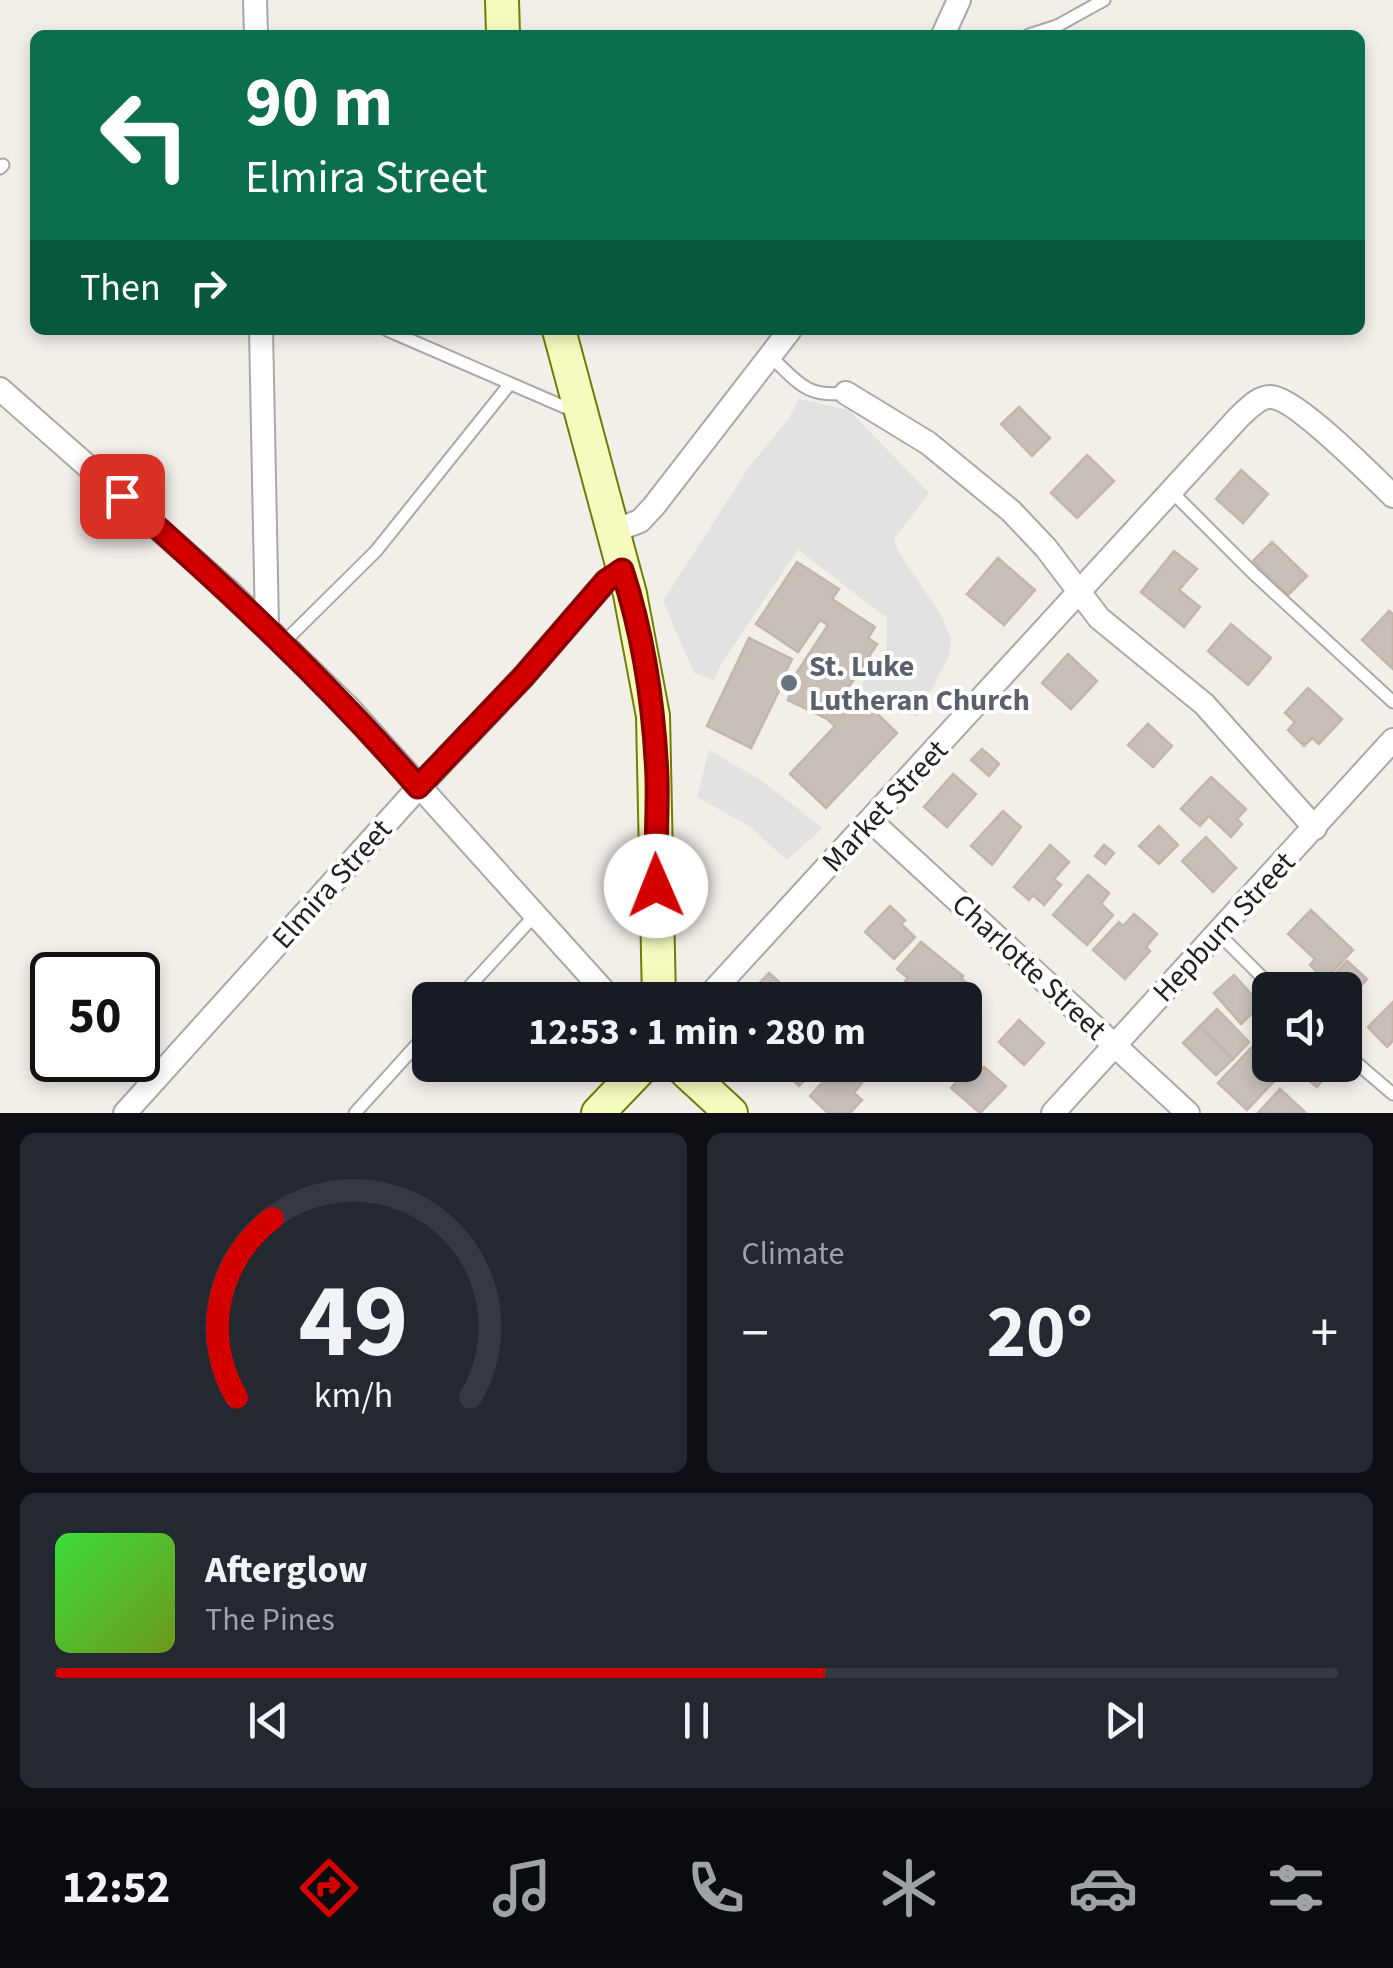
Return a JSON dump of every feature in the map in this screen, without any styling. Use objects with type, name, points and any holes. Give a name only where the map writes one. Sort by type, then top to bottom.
[{"type":"main road","points":[[502,0],[502,30]]},
{"type":"main road","points":[[560,335],[645,662],[653,716],[659,982]]},
{"type":"main road","points":[[598,1113],[628,1082]]},
{"type":"main road","points":[[697,1082],[731,1113]]},
{"type":"street","points":[[256,0],[256,30]]},
{"type":"street","points":[[945,30],[960,0]]},
{"type":"street","points":[[260,335],[275,635]]},
{"type":"street","points":[[614,531],[640,521],[654,506],[786,335]]},
{"type":"street","points":[[0,389],[275,635],[348,707],[596,982]]},
{"type":"street","points":[[846,393],[928,443],[1011,511],[1046,548],[1100,618],[1204,704],[1315,828]]},
{"type":"street","name":"Market Street","points":[[722,982],[1238,417],[1259,400],[1271,397],[1284,401],[1304,414],[1393,496]]},
{"type":"street","name":"Elmira Street","points":[[125,1113],[606,581],[622,570]]},
{"type":"street","name":"Hepburn Street","points":[[1053,1113],[1393,740]]},
{"type":"street","name":"Charlotte Street","points":[[871,821],[1188,1113]]},
{"type":"lane","points":[[1044,30],[1104,0]]},
{"type":"lane","points":[[398,335],[581,415]]},
{"type":"lane","points":[[771,357],[807,390],[823,396],[846,393]]},
{"type":"lane","points":[[275,635],[376,551],[509,384]]},
{"type":"lane","points":[[1172,492],[1393,702]]},
{"type":"lane","points":[[474,982],[535,914]]},
{"type":"lane","points":[[1218,933],[1258,972]]},
{"type":"lane","points":[[356,1113],[412,1050]]},
{"type":"lane","points":[[1362,1068],[1393,1094]]},
{"type":"shaded area","points":[[799,399],[849,410],[929,493],[894,539],[951,638],[949,656],[917,717],[858,691],[886,650],[887,618],[798,550],[714,680],[694,673],[663,601],[749,467],[789,418]]},
{"type":"shaded area","points":[[709,750],[762,781],[823,828],[787,860],[749,826],[697,797]]},
{"type":"building","points":[[1019,407],[1050,438],[1032,456],[1001,424]]},
{"type":"building","points":[[1087,455],[1114,481],[1077,518],[1051,493]]},
{"type":"building","points":[[1241,470],[1268,494],[1243,523],[1216,499]]},
{"type":"building","points":[[1272,542],[1307,576],[1288,595],[1253,561]]},
{"type":"building","points":[[1174,551],[1197,569],[1179,590],[1200,607],[1184,627],[1141,592]]},
{"type":"building","points":[[998,558],[1035,590],[1004,625],[967,594]]},
{"type":"building","name":"St. Luke Lutheran Church","points":[[797,562],[839,589],[832,599],[875,627],[868,638],[877,644],[837,705],[844,712],[859,696],[897,733],[826,808],[790,774],[835,726],[827,719],[788,700],[790,694],[780,689],[751,748],[707,726],[749,638],[792,659],[785,673],[794,677],[828,625],[820,620],[798,652],[756,624]]},
{"type":"building","points":[[1389,611],[1393,614],[1393,669],[1362,640]]},
{"type":"building","points":[[1231,624],[1271,658],[1248,685],[1208,651]]},
{"type":"building","points":[[1068,654],[1097,681],[1071,709],[1042,683]]},
{"type":"building","points":[[1308,688],[1342,719],[1319,744],[1312,738],[1304,746],[1288,730],[1295,722],[1285,713]]},
{"type":"building","points":[[1148,724],[1172,746],[1153,767],[1128,745]]},
{"type":"building","points":[[982,749],[999,764],[989,776],[971,760]]},
{"type":"building","points":[[953,774],[976,794],[947,827],[924,807]]},
{"type":"building","points":[[1211,777],[1246,809],[1237,819],[1242,824],[1231,837],[1209,816],[1200,826],[1181,809]]},
{"type":"building","points":[[1003,811],[1021,827],[992,865],[971,846]]},
{"type":"building","points":[[1159,826],[1178,845],[1159,864],[1139,846]]},
{"type":"building","points":[[1206,837],[1236,868],[1213,892],[1182,861]]},
{"type":"building","points":[[1050,845],[1069,862],[1054,879],[1061,885],[1044,905],[1033,895],[1029,900],[1014,887]]},
{"type":"building","points":[[1104,845],[1114,853],[1105,864],[1095,856]]},
{"type":"building","points":[[1088,875],[1109,893],[1101,904],[1113,915],[1087,945],[1053,915]]},
{"type":"building","points":[[890,906],[915,937],[894,959],[865,932]]},
{"type":"building","points":[[1311,910],[1353,950],[1332,972],[1317,972],[1310,965],[1315,959],[1288,934]]},
{"type":"building","points":[[1134,914],[1157,934],[1146,947],[1150,951],[1125,979],[1093,950],[1119,922],[1123,926]]},
{"type":"building","points":[[921,942],[965,982],[905,982],[908,978],[897,969]]},
{"type":"building","points":[[1347,961],[1359,972],[1337,972]]},
{"type":"building","points":[[769,973],[779,982],[760,982]]},
{"type":"building","points":[[1234,975],[1252,995],[1252,1014],[1241,1024],[1214,993]]},
{"type":"building","points":[[1393,1002],[1393,1041],[1387,1047],[1368,1027]]},
{"type":"building","points":[[1217,1009],[1249,1042],[1233,1059],[1200,1026]]},
{"type":"building","points":[[1019,1020],[1044,1043],[1024,1065],[999,1042]]},
{"type":"building","points":[[1200,1026],[1233,1059],[1216,1075],[1183,1043]]},
{"type":"building","points":[[1251,1048],[1252,1082],[1273,1082],[1247,1110],[1218,1083]]},
{"type":"building","points":[[984,1067],[1006,1086],[980,1113],[951,1088],[956,1082],[982,1082]]},
{"type":"building","points":[[823,1082],[862,1083],[854,1093],[862,1100],[850,1113],[828,1113],[810,1096]]},
{"type":"building","points":[[1280,1089],[1306,1113],[1258,1113]]},
{"type":"place","name":"St. Luke Lutheran Church","points":[[789,683]]},
{"type":"route","points":[[122,496],[284,643],[348,707],[418,787],[524,676],[606,581],[622,570],[645,662],[653,716],[656,886]]}]
